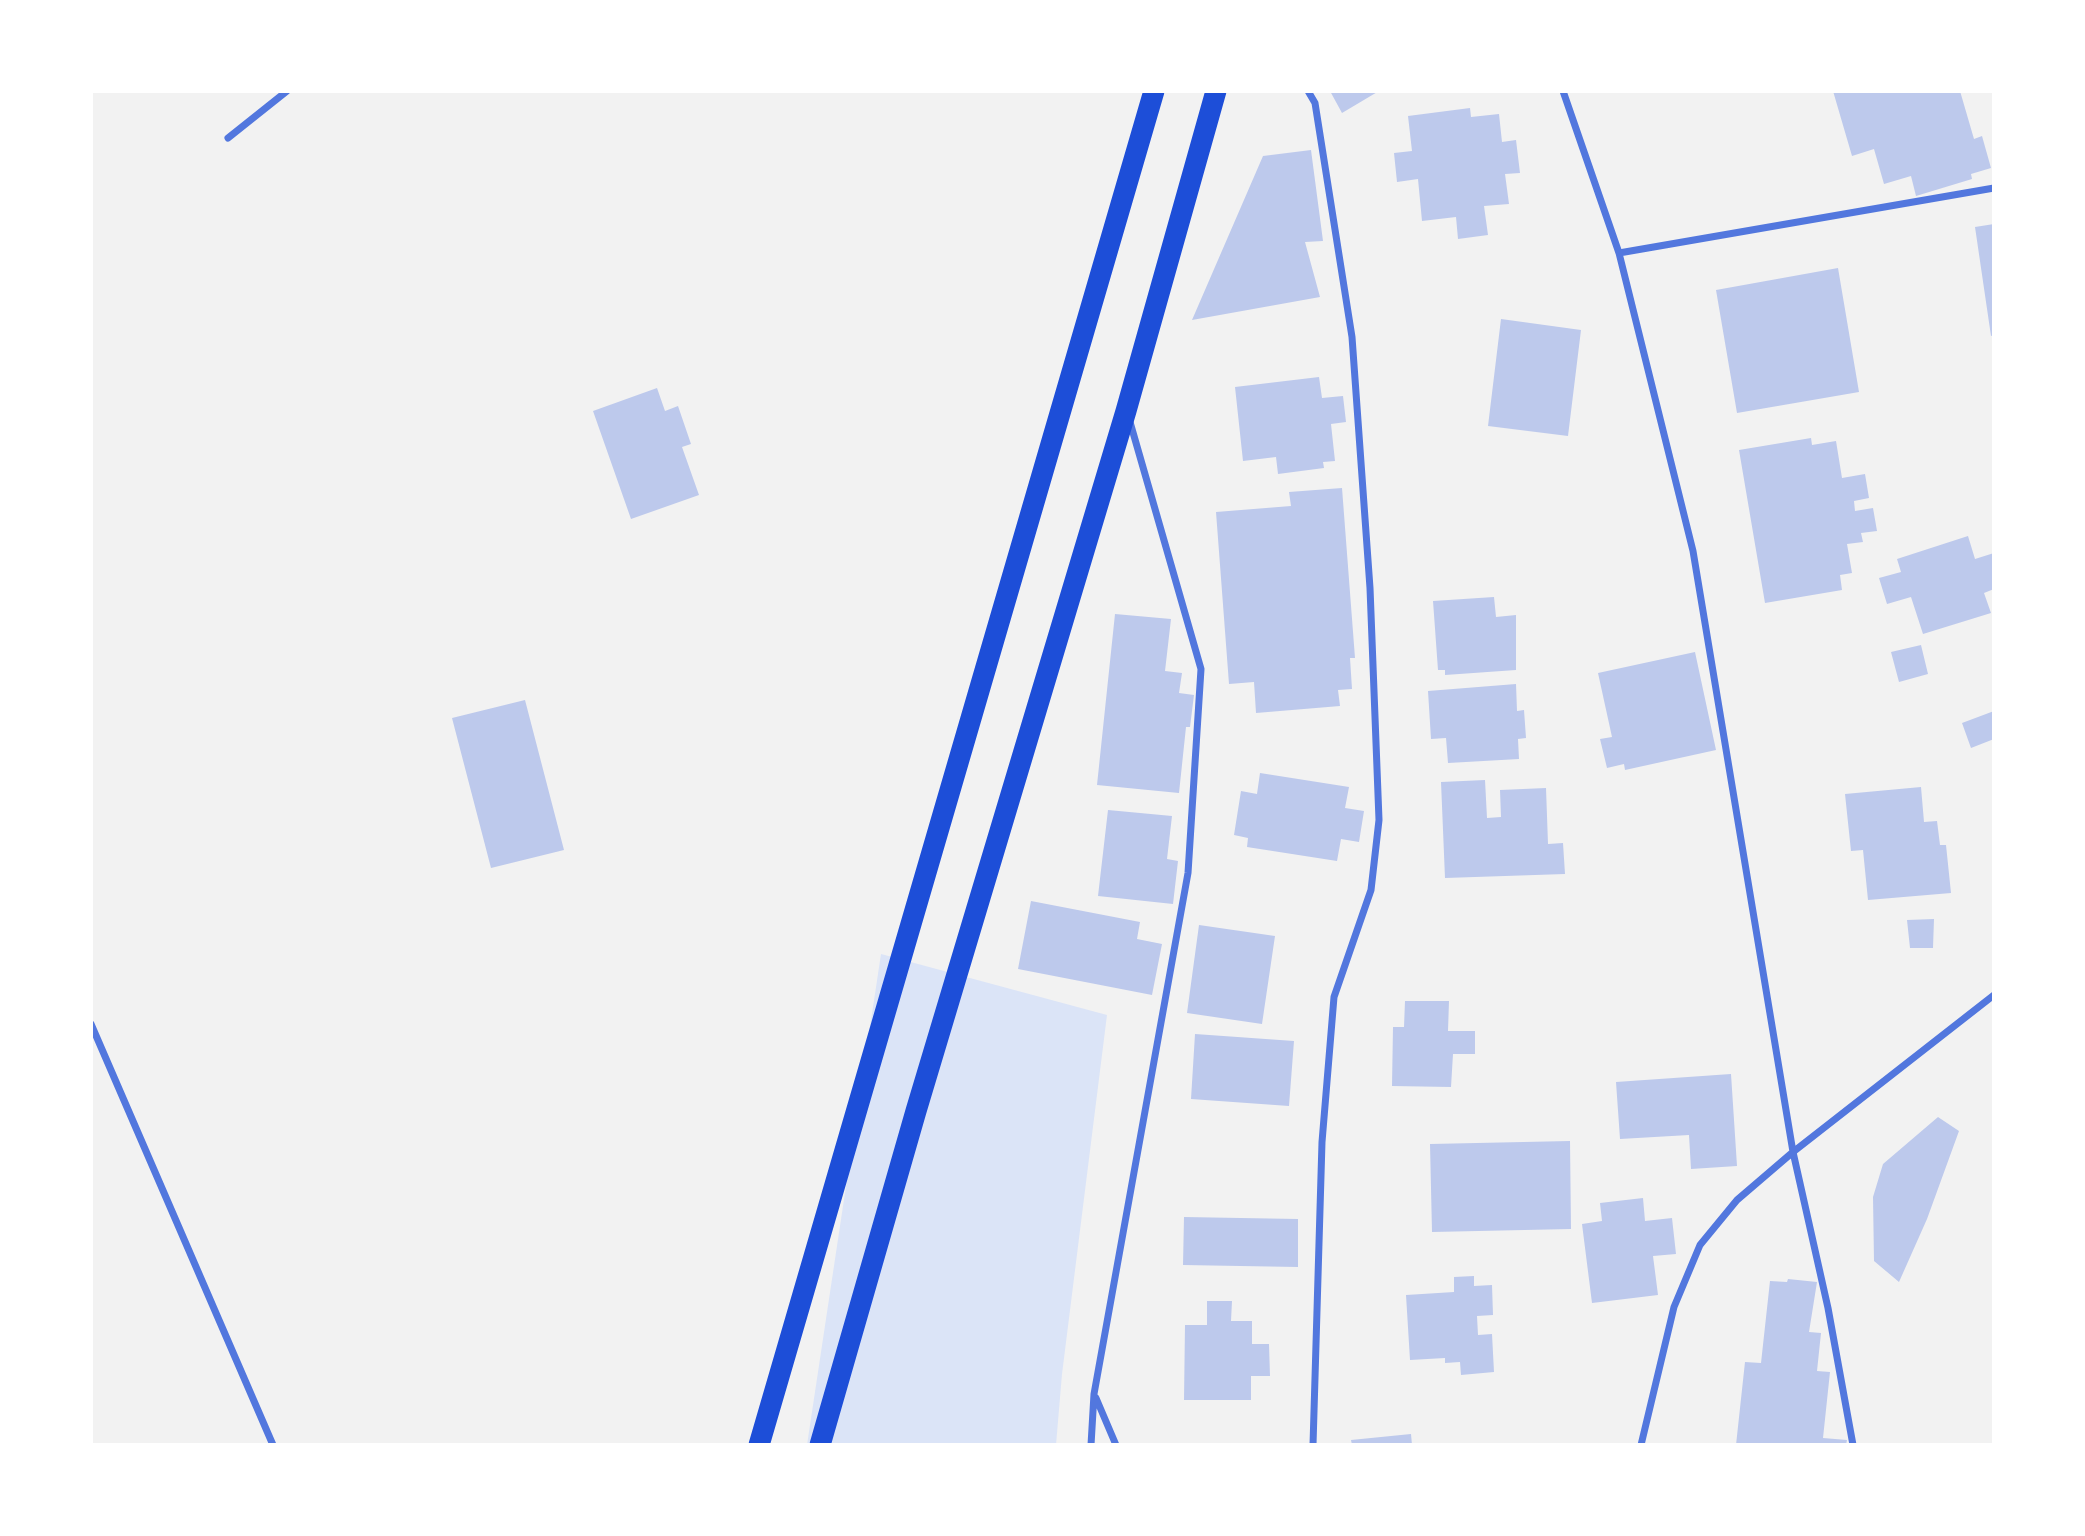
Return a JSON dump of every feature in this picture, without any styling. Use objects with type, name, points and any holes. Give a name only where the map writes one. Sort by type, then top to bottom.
[{"type":"highway","points":[[759,1445],[1154,91]]},
{"type":"highway","points":[[820,1445],[920,1097],[1126,411],[1216,91]]},
{"type":"street","points":[[228,138],[287,91]]},
{"type":"street","points":[[1308,91],[1315,103],[1352,337],[1370,588],[1379,820],[1371,890],[1334,997],[1322,1142],[1313,1445]]},
{"type":"street","points":[[1563,91],[1619,253],[1693,551],[1793,1152],[1828,1308],[1853,1445]]},
{"type":"street","points":[[1619,253],[1994,188]]},
{"type":"street","points":[[1091,1445],[1094,1394],[1188,873],[1201,669],[1126,411]]},
{"type":"street","points":[[1641,1445],[1674,1307],[1700,1245],[1737,1200],[1793,1152],[1994,995]]},
{"type":"street","points":[[91,1024],[273,1445]]},
{"type":"street","points":[[1094,1394],[1115,1445]]},
{"type":"shaded area","points":[[881,954],[1107,1015],[1062,1374],[1056,1445],[807,1445]]},
{"type":"building","points":[[1330,91],[1379,91],[1342,113]]},
{"type":"building","points":[[1833,91],[1960,91],[1974,139],[1982,136],[1991,168],[1971,174],[1972,179],[1916,196],[1911,176],[1884,184],[1874,149],[1852,156]]},
{"type":"building","points":[[1470,108],[1471,117],[1499,114],[1502,142],[1516,140],[1520,173],[1505,174],[1509,204],[1484,206],[1488,235],[1458,239],[1456,217],[1422,221],[1418,179],[1397,182],[1394,153],[1412,151],[1408,116]]},
{"type":"building","points":[[1311,150],[1323,241],[1305,242],[1320,297],[1192,320],[1263,156]]},
{"type":"building","points":[[1994,224],[1994,335],[1991,336],[1975,227]]},
{"type":"building","points":[[1838,268],[1859,392],[1737,413],[1716,290]]},
{"type":"building","points":[[1501,319],[1581,330],[1568,436],[1488,426]]},
{"type":"building","points":[[1319,377],[1322,398],[1343,396],[1346,422],[1331,424],[1335,461],[1323,462],[1324,468],[1278,474],[1276,457],[1243,461],[1235,387]]},
{"type":"building","points":[[657,388],[665,411],[678,406],[691,444],[682,447],[699,495],[631,519],[593,411]]},
{"type":"building","points":[[1811,438],[1812,445],[1836,441],[1842,478],[1865,474],[1869,498],[1854,501],[1855,511],[1873,508],[1877,531],[1861,533],[1863,542],[1847,544],[1852,573],[1840,575],[1842,590],[1765,603],[1739,450]]},
{"type":"building","points":[[1342,488],[1355,658],[1350,658],[1352,689],[1338,690],[1340,706],[1256,713],[1254,682],[1229,684],[1216,512],[1291,506],[1289,492]]},
{"type":"building","points":[[1968,536],[1975,559],[1994,553],[1994,589],[1984,593],[1991,613],[1923,634],[1911,597],[1887,604],[1879,578],[1901,572],[1897,559]]},
{"type":"building","points":[[1494,597],[1496,617],[1516,615],[1516,670],[1445,675],[1445,670],[1438,670],[1433,601]]},
{"type":"building","points":[[1115,614],[1171,619],[1165,671],[1182,673],[1179,693],[1194,695],[1190,727],[1186,727],[1179,793],[1097,785]]},
{"type":"building","points":[[1921,645],[1928,674],[1899,682],[1891,652]]},
{"type":"building","points":[[1695,652],[1716,750],[1625,770],[1624,764],[1607,768],[1600,739],[1612,737],[1598,673]]},
{"type":"building","points":[[1516,684],[1517,711],[1524,710],[1526,738],[1518,739],[1519,759],[1448,763],[1446,738],[1431,739],[1428,691]]},
{"type":"building","points":[[525,700],[564,850],[491,868],[452,718]]},
{"type":"building","points":[[1994,711],[1994,739],[1971,748],[1962,723]]},
{"type":"building","points":[[1260,773],[1349,787],[1345,808],[1364,811],[1359,842],[1341,839],[1337,861],[1247,847],[1248,838],[1234,835],[1241,791],[1257,794]]},
{"type":"building","points":[[1485,780],[1487,818],[1501,817],[1500,790],[1546,788],[1548,844],[1563,843],[1565,874],[1445,878],[1441,782]]},
{"type":"building","points":[[1921,787],[1924,822],[1937,821],[1940,845],[1946,845],[1951,893],[1868,900],[1863,850],[1851,851],[1845,794]]},
{"type":"building","points":[[1108,810],[1172,816],[1167,859],[1178,861],[1173,904],[1098,896]]},
{"type":"building","points":[[1031,901],[1140,922],[1137,939],[1162,944],[1152,995],[1018,969]]},
{"type":"building","points":[[1934,919],[1933,948],[1910,948],[1907,920]]},
{"type":"building","points":[[1199,925],[1275,936],[1262,1024],[1187,1013]]},
{"type":"building","points":[[1405,1001],[1449,1001],[1448,1031],[1475,1031],[1475,1054],[1453,1054],[1451,1087],[1392,1086],[1393,1027],[1404,1027]]},
{"type":"building","points":[[1195,1034],[1294,1041],[1289,1106],[1191,1099]]},
{"type":"building","points":[[1731,1074],[1737,1166],[1691,1169],[1689,1135],[1620,1139],[1616,1082]]},
{"type":"building","points":[[1938,1117],[1959,1131],[1927,1219],[1899,1282],[1874,1261],[1873,1197],[1883,1164]]},
{"type":"building","points":[[1570,1141],[1571,1229],[1432,1232],[1430,1144]]},
{"type":"building","points":[[1643,1198],[1645,1221],[1672,1218],[1676,1254],[1653,1256],[1658,1295],[1592,1303],[1582,1224],[1602,1221],[1600,1203]]},
{"type":"building","points":[[1184,1217],[1298,1219],[1298,1267],[1183,1265]]},
{"type":"building","points":[[1474,1276],[1474,1286],[1492,1285],[1493,1315],[1477,1316],[1478,1335],[1492,1334],[1494,1372],[1461,1375],[1460,1362],[1445,1363],[1445,1358],[1410,1360],[1406,1295],[1454,1292],[1454,1277]]},
{"type":"building","points":[[1788,1279],[1817,1282],[1809,1332],[1821,1333],[1817,1371],[1830,1372],[1823,1438],[1847,1440],[1846,1445],[1736,1445],[1745,1362],[1761,1363],[1770,1281],[1787,1282]]},
{"type":"building","points":[[1207,1301],[1232,1301],[1231,1321],[1252,1321],[1252,1344],[1269,1344],[1270,1376],[1251,1376],[1251,1400],[1184,1400],[1185,1325],[1207,1325]]},
{"type":"building","points":[[1411,1434],[1412,1445],[1352,1445],[1351,1440]]}]
